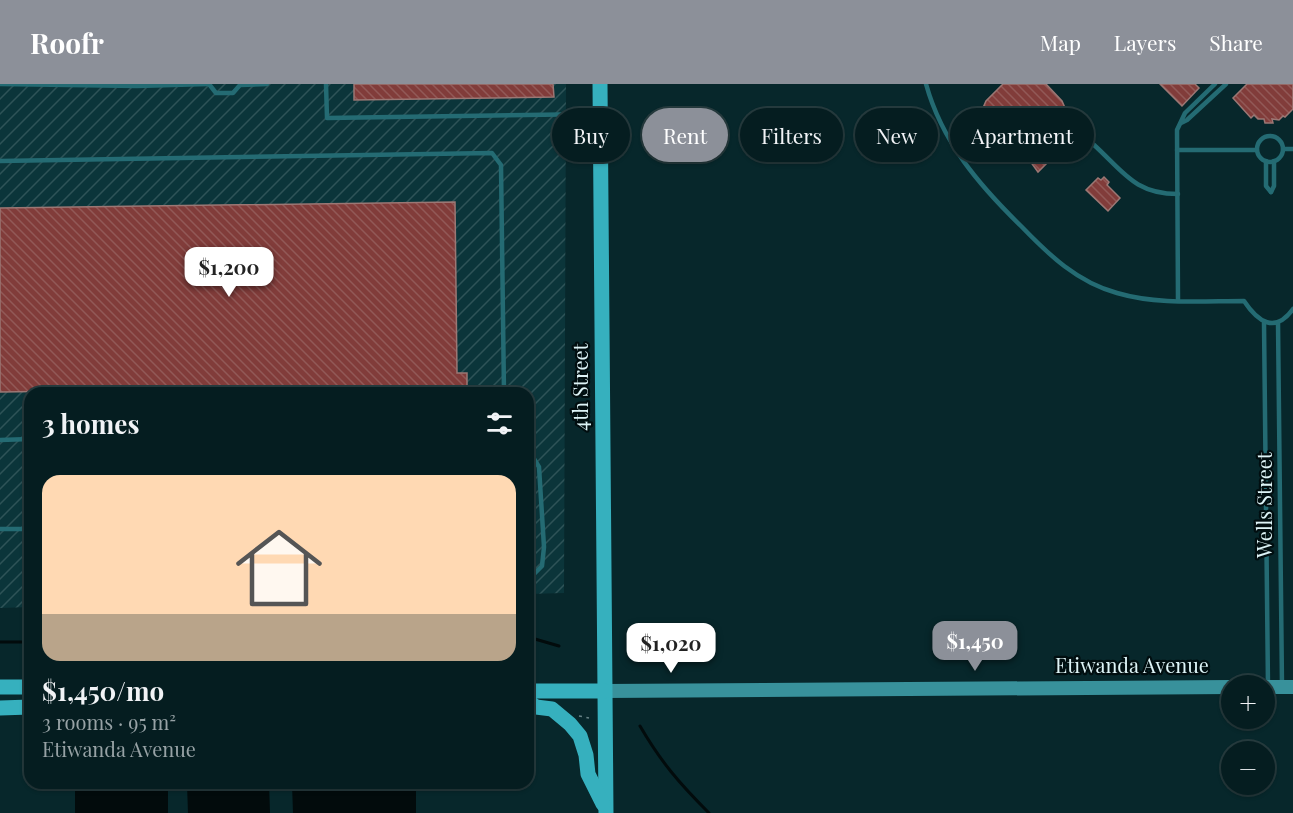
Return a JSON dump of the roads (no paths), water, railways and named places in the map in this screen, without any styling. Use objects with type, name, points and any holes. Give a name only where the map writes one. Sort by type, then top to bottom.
[{"type":"main road","name":"4th Street","points":[[600,84],[600,108]]},
{"type":"main road","name":"4th Street","points":[[600,162],[606,811]]},
{"type":"main road","points":[[0,687],[24,687]]},
{"type":"main road","name":"Etiwanda Avenue","points":[[534,691],[1221,687]]},
{"type":"main road","points":[[534,706],[552,709],[570,723],[580,736],[586,754],[588,774],[606,811]]},
{"type":"main road","points":[[0,708],[24,707]]},
{"type":"lane","points":[[0,84],[137,86],[208,84],[216,93],[233,93],[240,85],[267,84]]},
{"type":"lane","points":[[326,84],[327,118],[552,115]]},
{"type":"lane","points":[[926,84],[942,128],[973,176],[994,201],[1050,255],[1074,274],[1117,293],[1155,300],[1244,301],[1264,322],[1278,322],[1286,318],[1293,309]]},
{"type":"lane","points":[[1178,300],[1177,130],[1185,113],[1215,84]]},
{"type":"lane","points":[[1181,123],[1226,84]]},
{"type":"lane","points":[[1268,136],[1278,139],[1283,149],[1281,157],[1274,161],[1266,161],[1260,157],[1257,150],[1261,140],[1268,136]]},
{"type":"lane","points":[[1094,144],[1128,179],[1138,186],[1160,194],[1178,194]]},
{"type":"lane","points":[[1283,149],[1293,149]]},
{"type":"lane","points":[[1177,150],[1257,150]]},
{"type":"lane","points":[[0,161],[492,153],[501,165],[504,387]]},
{"type":"lane","points":[[1266,161],[1266,186],[1271,192],[1275,186],[1274,161]]},
{"type":"lane","name":"Wells Street","points":[[1264,322],[1277,687]]},
{"type":"lane","name":"Wells Street","points":[[1277,687],[1278,322]]},
{"type":"lane","points":[[0,440],[24,439]]},
{"type":"lane","points":[[534,459],[539,467],[544,547],[542,566],[534,574]]},
{"type":"lane","points":[[0,529],[24,529]]},
{"type":"waterway","points":[[534,639],[559,646]]},
{"type":"waterway","points":[[0,642],[24,642]]},
{"type":"waterway","points":[[640,726],[671,772],[709,813]]}]
